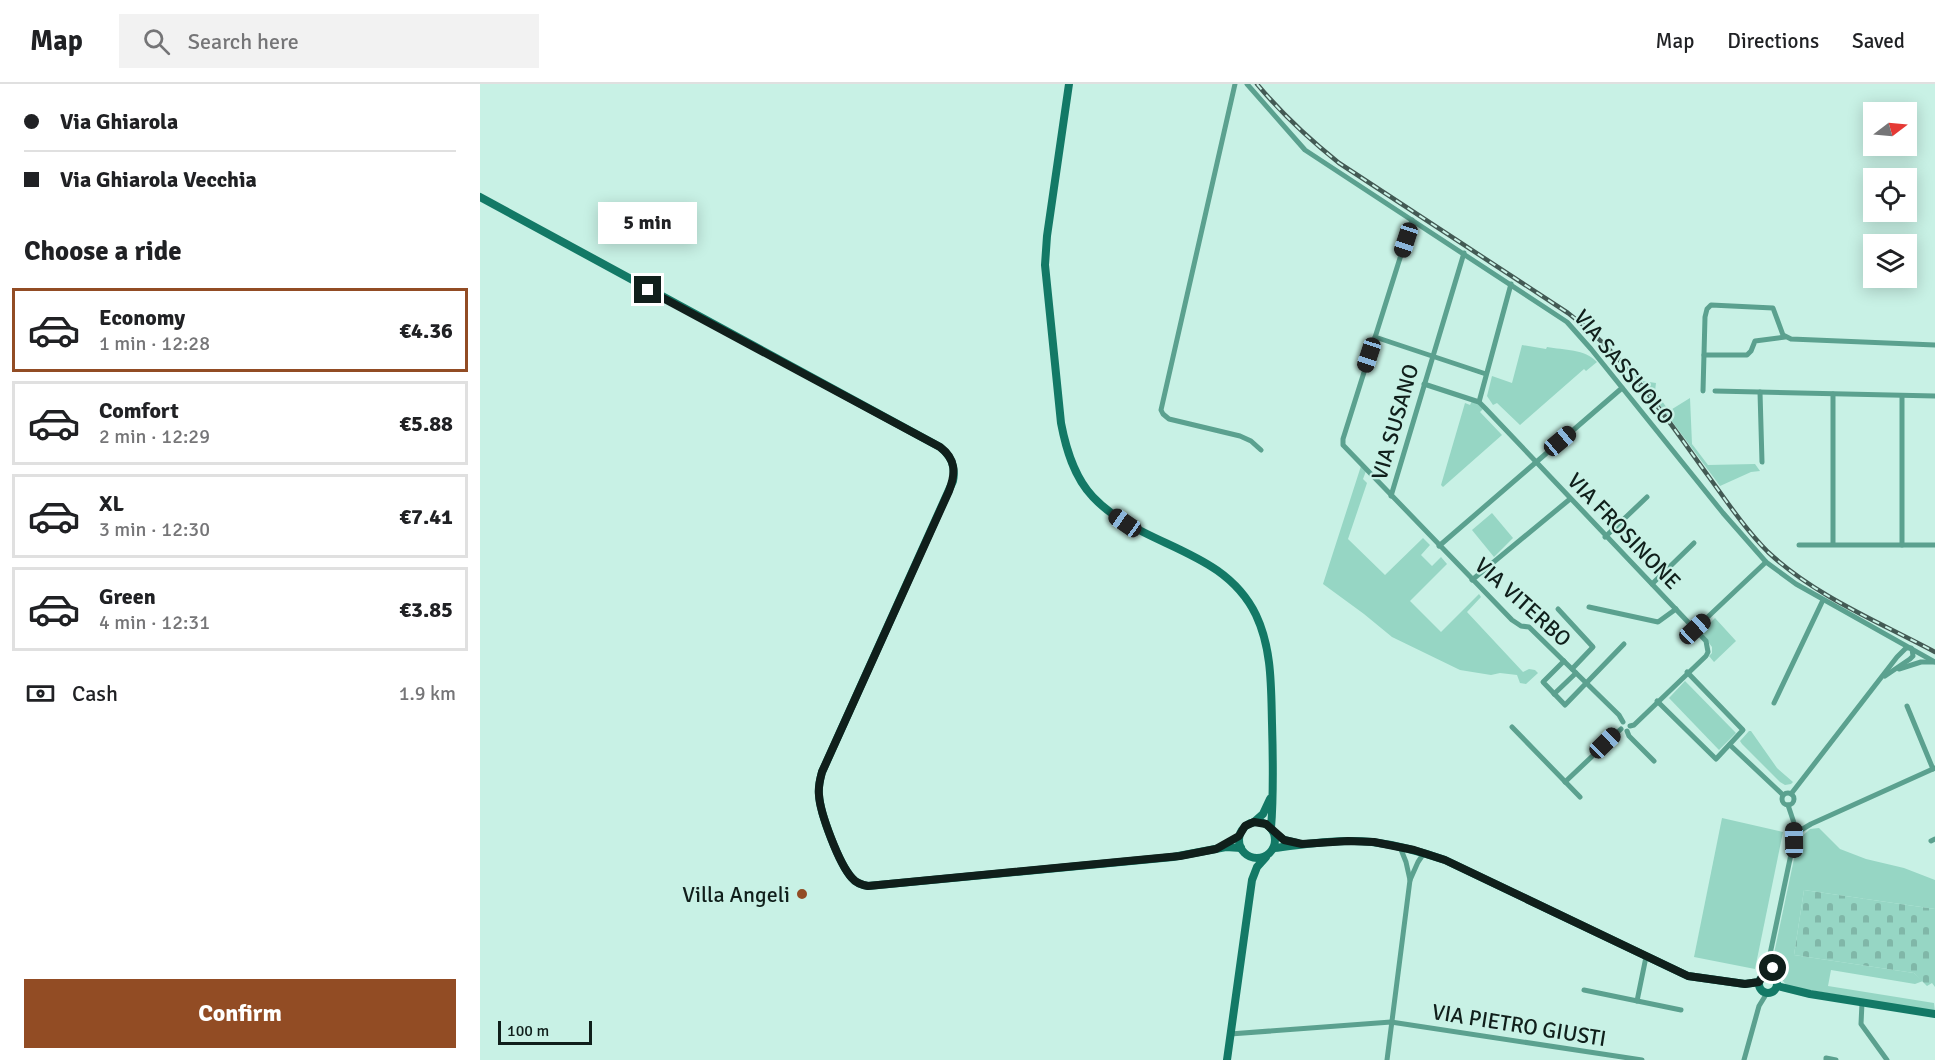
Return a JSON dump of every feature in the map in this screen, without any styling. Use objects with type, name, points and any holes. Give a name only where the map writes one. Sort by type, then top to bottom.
[{"type":"street","points":[[1069,84],[1050,214],[1045,266],[1060,423],[1065,444],[1082,482],[1091,495],[1106,509],[1125,523],[1215,567],[1245,597],[1264,634],[1268,651],[1274,789],[1273,830],[1276,838],[1274,848],[1257,867],[1252,880],[1227,1060]]},
{"type":"street","points":[[1235,84],[1161,410],[1162,414],[1169,419],[1245,438],[1261,450]]},
{"type":"street","name":"VIA SASSUOLO","points":[[1247,84],[1305,150],[1567,322],[1723,513],[1766,562],[1822,600],[1935,662]]},
{"type":"street","points":[[480,198],[940,447],[949,455],[954,470],[953,481],[819,783],[819,795],[826,824],[846,870],[854,881],[868,886],[1173,857],[1226,847],[1241,849]]},
{"type":"street","points":[[1412,220],[1375,337],[1486,374]]},
{"type":"street","name":"VIA SUSANO","points":[[1390,496],[1464,253]]},
{"type":"street","points":[[1424,384],[1479,402],[1511,284]]},
{"type":"street","points":[[1703,391],[1705,317],[1709,305],[1773,308],[1785,337]]},
{"type":"street","name":"VIA VITERBO","points":[[1375,337],[1342,442],[1345,449],[1512,620],[1521,626],[1529,627],[1619,715],[1623,722],[1621,725],[1626,728]]},
{"type":"street","points":[[1704,354],[1747,355],[1755,341],[1785,337],[1935,345]]},
{"type":"street","points":[[1439,546],[1622,388]]},
{"type":"street","points":[[1715,391],[1935,396]]},
{"type":"street","points":[[1760,392],[1762,462]]},
{"type":"street","points":[[1833,394],[1833,544]]},
{"type":"street","points":[[1902,396],[1902,545]]},
{"type":"street","name":"VIA FROSINONE","points":[[1479,402],[1706,641],[1708,652],[1634,725],[1626,728],[1565,782]]},
{"type":"street","points":[[1605,537],[1647,497]]},
{"type":"street","points":[[1472,579],[1570,499]]},
{"type":"street","points":[[1652,584],[1695,543]]},
{"type":"street","points":[[1799,545],[1935,545]]},
{"type":"street","points":[[1695,629],[1766,562]]},
{"type":"street","points":[[1774,703],[1822,600]]},
{"type":"street","points":[[1589,607],[1658,622],[1676,609]]},
{"type":"street","points":[[1554,694],[1593,647],[1558,609]]},
{"type":"street","points":[[1894,662],[1898,648],[1897,640]]},
{"type":"street","points":[[1564,661],[1543,682],[1565,705],[1624,644]]},
{"type":"street","points":[[1791,794],[1881,678],[1894,662],[1906,648],[1911,648],[1914,652],[1912,658],[1881,678]]},
{"type":"street","points":[[1892,672],[1921,662],[1935,662]]},
{"type":"street","points":[[1658,701],[1716,759],[1730,745],[1743,730],[1687,672]]},
{"type":"street","points":[[1794,840],[1801,830],[1811,824],[1934,769],[1907,706]]},
{"type":"street","points":[[1512,727],[1580,797]]},
{"type":"street","points":[[1626,728],[1629,736],[1654,761]]},
{"type":"street","points":[[1730,745],[1783,795]]},
{"type":"street","points":[[1216,849],[1239,836],[1245,826],[1263,814],[1274,789]]},
{"type":"street","points":[[1783,795],[1791,794]]},
{"type":"street","points":[[1788,805],[1793,801],[1791,794]]},
{"type":"street","points":[[1767,993],[1762,990],[1761,979],[1770,954],[1794,840],[1794,823],[1788,805],[1782,801],[1783,795]]},
{"type":"street","points":[[1254,822],[1266,824],[1284,840],[1302,844]]},
{"type":"street","points":[[1239,836],[1241,849],[1248,856],[1266,857]]},
{"type":"street","points":[[1274,848],[1348,841],[1374,842],[1425,853],[1445,860],[1688,976],[1745,984],[1771,975],[1777,982],[1810,994],[1935,1014]]},
{"type":"street","points":[[1400,848],[1410,880]]},
{"type":"street","points":[[1387,1060],[1410,880],[1425,853]]},
{"type":"street","points":[[1248,856],[1252,880]]},
{"type":"street","points":[[1744,1060],[1759,1006],[1767,993],[1774,991],[1777,982],[1770,954]]},
{"type":"street","points":[[1637,1001],[1646,957]]},
{"type":"street","points":[[1584,990],[1682,1010]]},
{"type":"street","points":[[1862,1003],[1862,1024],[1887,1060]]},
{"type":"street","name":"VIA PIETRO GIUSTI","points":[[1230,1034],[1391,1022],[1642,1060]]},
{"type":"street","points":[[1826,1060],[1826,1058],[1836,1060]]},
{"type":"green space","points":[[1522,345],[1574,351],[1587,355],[1597,362],[1586,371],[1584,369],[1520,425],[1497,403],[1493,405],[1487,396],[1492,376],[1512,383]]},
{"type":"green space","points":[[1642,381],[1656,383],[1655,391],[1669,411],[1690,398],[1692,444],[1708,465],[1755,464],[1760,471],[1751,472],[1720,486]]},
{"type":"green space","points":[[1472,401],[1484,408],[1480,412],[1502,435],[1443,487],[1441,485],[1465,403],[1470,405]]},
{"type":"green space","points":[[1361,466],[1366,471],[1363,479],[1367,483],[1348,539],[1385,575],[1423,538],[1430,545],[1421,555],[1432,566],[1441,557],[1447,564],[1410,601],[1441,632],[1479,594],[1481,597],[1467,612],[1523,672],[1529,669],[1538,673],[1526,684],[1520,683],[1517,675],[1500,673],[1491,675],[1460,670],[1392,637],[1323,584]]},
{"type":"green space","points":[[1492,513],[1513,538],[1494,557],[1472,530]]},
{"type":"green space","points":[[1715,618],[1736,641],[1714,662],[1709,656],[1712,653],[1712,647],[1703,635],[1703,630]]},
{"type":"green space","points":[[1685,681],[1736,733],[1719,750],[1669,698]]},
{"type":"green space","points":[[1749,731],[1777,768],[1793,782],[1791,784],[1785,785],[1780,782],[1742,744],[1740,741]]},
{"type":"green space","points":[[1722,818],[1783,832],[1755,969],[1694,957]]},
{"type":"green space","points":[[1819,828],[1840,849],[1935,880],[1935,909],[1804,890],[1794,955],[1914,973],[1923,981],[1915,984],[1831,970],[1828,986],[1934,1003],[1935,1012],[1787,986],[1776,972],[1772,963],[1798,840],[1810,829]]},
{"type":"green space","points":[[1804,890],[1935,909],[1935,987],[1932,983],[1927,986],[1914,973],[1794,955]]},
{"type":"railway","points":[[1257,84],[1296,126],[1339,163],[1568,313],[1589,330],[1644,389],[1752,535],[1786,568],[1848,607],[1935,652]]},
{"type":"place","name":"Villa Angeli","points":[[802,894]]},
{"type":"route","points":[[648,290],[940,447],[949,455],[953,463],[955,474],[949,491],[819,783],[820,805],[826,824],[837,852],[854,881],[868,886],[1201,853],[1216,849],[1239,836],[1249,823],[1261,822],[1284,840],[1302,844],[1374,842],[1414,850],[1445,860],[1688,976],[1745,984],[1759,982],[1765,975],[1771,975],[1776,979],[1773,968]]}]
